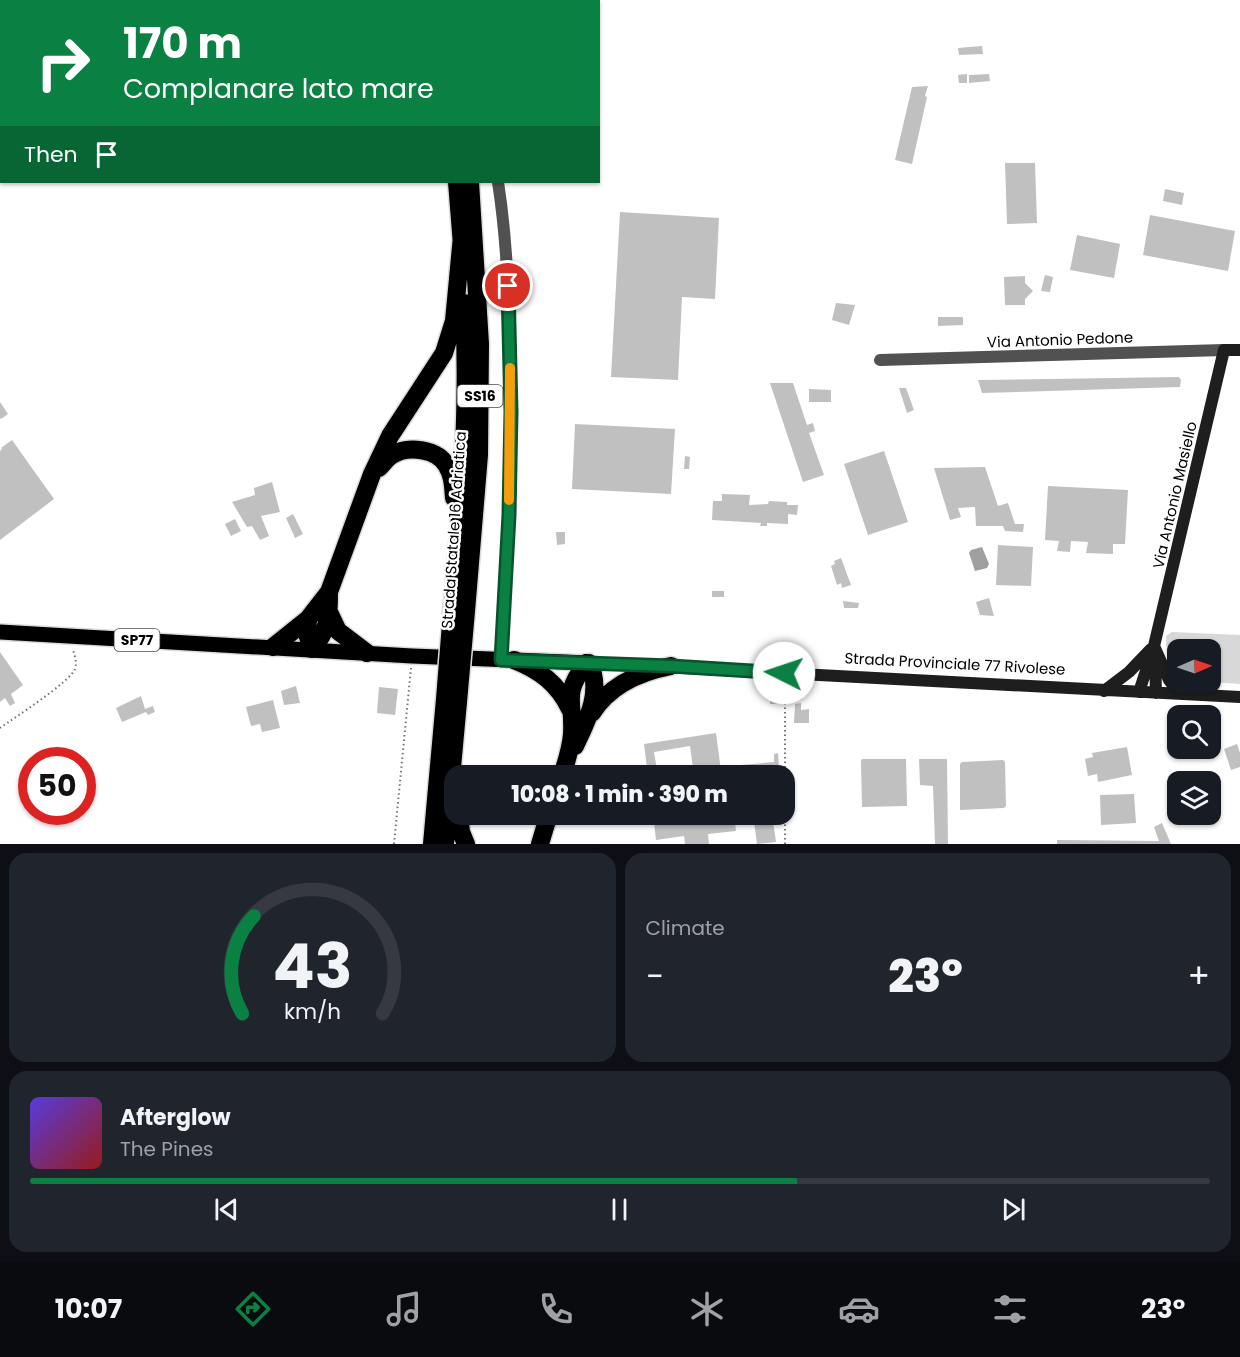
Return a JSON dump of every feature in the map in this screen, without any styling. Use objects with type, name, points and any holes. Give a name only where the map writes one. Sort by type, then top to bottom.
[{"type":"highway","name":"Strada Statale 16 Adriatica","points":[[456,183],[462,236],[466,357],[465,452],[458,547],[459,611]]},
{"type":"highway","name":"Strada Statale 16 Adriatica","points":[[446,844],[452,700],[459,611],[479,454],[480,344],[470,183]]},
{"type":"highway","points":[[273,647],[308,619],[329,592],[372,474],[390,436],[444,353],[454,321],[462,236]]},
{"type":"highway","points":[[372,474],[393,454],[413,449],[431,452],[446,463],[453,480],[458,547]]},
{"type":"highway","points":[[308,619],[307,634],[312,649],[323,637],[329,612],[329,592]]},
{"type":"highway","points":[[329,612],[338,631],[367,653]]},
{"type":"highway","points":[[507,660],[548,678],[556,686],[570,709]]},
{"type":"highway","points":[[565,765],[571,741],[572,685],[588,663]]},
{"type":"highway","points":[[584,728],[595,690],[595,680],[588,663]]},
{"type":"highway","points":[[566,765],[594,710],[613,690],[641,675],[671,666]]},
{"type":"highway","name":"Strada Statale 16 Adriatica","points":[[432,844],[452,700]]},
{"type":"highway","points":[[452,700],[463,752],[462,765]]},
{"type":"highway","points":[[460,825],[466,844]]},
{"type":"highway","points":[[533,844],[544,825]]},
{"type":"highway","points":[[540,844],[546,825]]},
{"type":"main road","name":"Via Antonio Pedone","points":[[1224,350],[1240,350]]},
{"type":"main road","name":"Via Antonio Masiello","points":[[1154,646],[1224,350]]},
{"type":"main road","name":"SP77","points":[[0,632],[273,647]]},
{"type":"main road","points":[[1104,691],[1129,672],[1154,646]]},
{"type":"main road","points":[[1139,692],[1154,646]]},
{"type":"main road","points":[[1154,646],[1156,693]]},
{"type":"main road","points":[[1154,646],[1169,680],[1180,694]]},
{"type":"main road","name":"Strada Provinciale 77 Rivolese","points":[[273,647],[412,656],[671,666],[1240,697]]},
{"type":"street","points":[[498,183],[504,218],[508,286],[511,412],[507,660]]},
{"type":"street","name":"Via Antonio Pedone","points":[[880,360],[1224,350]]},
{"type":"path","points":[[0,728],[64,681],[75,670],[76,658],[69,636]]},
{"type":"path","points":[[394,844],[412,656]]},
{"type":"path","points":[[784,673],[785,844]]},
{"type":"shaded area","points":[[982,547],[989,564],[987,568],[975,571],[969,553],[971,550]]},
{"type":"shaded area","points":[[1172,632],[1240,635],[1240,684],[1221,683],[1221,639],[1167,639],[1167,647],[1166,636]]},
{"type":"building","points":[[982,46],[983,54],[959,55],[958,48]]},
{"type":"building","points":[[967,74],[967,83],[959,83],[958,75]]},
{"type":"building","points":[[989,74],[990,81],[969,83],[969,75]]},
{"type":"building","points":[[928,86],[912,164],[895,160],[912,87]]},
{"type":"building","points":[[1005,163],[1035,163],[1037,223],[1007,224]]},
{"type":"building","points":[[1165,189],[1184,193],[1182,205],[1163,201]]},
{"type":"building","points":[[620,212],[719,218],[715,299],[682,297],[678,380],[611,377]]},
{"type":"building","points":[[1150,215],[1235,231],[1228,271],[1143,255]]},
{"type":"building","points":[[1077,235],[1120,244],[1114,278],[1070,270]]},
{"type":"building","points":[[1045,275],[1053,277],[1050,292],[1041,291]]},
{"type":"building","points":[[1025,276],[1025,283],[1033,291],[1025,299],[1025,305],[1005,305],[1004,277]]},
{"type":"building","points":[[836,303],[855,305],[849,325],[832,320]]},
{"type":"building","points":[[938,317],[963,317],[963,325],[938,326]]},
{"type":"building","points":[[1179,377],[1180,387],[982,393],[978,380]]},
{"type":"building","points":[[770,383],[793,383],[807,425],[813,423],[815,431],[809,433],[824,475],[803,482]]},
{"type":"building","points":[[899,388],[906,388],[914,410],[907,413]]},
{"type":"building","points":[[809,389],[831,390],[831,402],[809,402]]},
{"type":"building","points":[[0,402],[8,414],[1,419],[0,418]]},
{"type":"building","points":[[575,424],[675,429],[671,494],[572,489]]},
{"type":"building","points":[[12,440],[54,499],[0,540],[0,451]]},
{"type":"building","points":[[884,451],[908,522],[868,535],[844,464]]},
{"type":"building","points":[[685,456],[690,457],[689,469],[684,469]]},
{"type":"building","points":[[985,467],[998,506],[1008,503],[1015,524],[1024,524],[1023,532],[1005,531],[1003,526],[976,526],[975,507],[958,508],[961,517],[950,520],[934,468]]},
{"type":"building","points":[[272,482],[280,512],[261,516],[269,536],[260,540],[252,526],[247,527],[232,502],[255,495],[254,488]]},
{"type":"building","points":[[1048,486],[1128,490],[1125,544],[1113,544],[1113,554],[1086,553],[1088,542],[1071,541],[1070,552],[1057,551],[1059,541],[1045,540]]},
{"type":"building","points":[[722,494],[750,495],[749,505],[768,504],[769,501],[798,505],[797,515],[788,514],[788,524],[767,523],[767,526],[760,526],[761,523],[712,520],[713,501],[722,501]]},
{"type":"building","points":[[293,514],[303,534],[295,538],[286,518]]},
{"type":"building","points":[[235,519],[241,531],[231,536],[225,524]]},
{"type":"building","points":[[556,532],[565,532],[565,544],[557,545]]},
{"type":"building","points":[[998,545],[1033,547],[1031,586],[996,585]]},
{"type":"building","points":[[841,558],[851,585],[842,588],[841,583],[837,585],[831,566],[835,564],[834,561]]},
{"type":"building","points":[[712,591],[724,591],[724,597],[712,597]]},
{"type":"building","points":[[989,598],[994,616],[980,615],[976,602]]},
{"type":"building","points":[[843,601],[859,603],[858,608],[844,608]]},
{"type":"building","points":[[0,652],[23,685],[11,694],[15,703],[10,706],[5,698],[0,702]]},
{"type":"building","points":[[296,686],[300,703],[284,705],[281,691]]},
{"type":"building","points":[[379,687],[398,689],[395,715],[377,713]]},
{"type":"building","points":[[770,690],[778,690],[778,704],[770,704]]},
{"type":"building","points":[[141,696],[145,709],[153,706],[155,712],[148,715],[146,712],[122,722],[116,708]]},
{"type":"building","points":[[273,700],[280,728],[262,732],[260,724],[251,726],[246,707]]},
{"type":"building","points":[[801,703],[801,710],[809,709],[809,723],[794,723],[795,704]]},
{"type":"building","points":[[716,733],[720,765],[693,765],[690,746],[654,752],[656,765],[647,765],[644,744]]},
{"type":"building","points":[[1237,744],[1240,753],[1240,767],[1231,770],[1224,749]]},
{"type":"building","points":[[1127,747],[1132,775],[1098,782],[1097,774],[1088,776],[1085,759],[1093,757],[1092,753]]},
{"type":"building","points":[[778,753],[779,765],[741,765],[774,762],[774,754]]},
{"type":"building","points":[[862,759],[906,759],[907,806],[862,807]]},
{"type":"building","points":[[919,759],[947,759],[948,844],[935,844],[933,786],[920,785]]},
{"type":"building","points":[[1003,760],[1005,762],[1006,806],[1004,808],[960,810],[960,764],[962,762]]},
{"type":"building","points":[[1134,794],[1136,823],[1101,825],[1100,795]]},
{"type":"building","points":[[1162,823],[1171,844],[1057,844],[1057,840],[1159,841],[1154,827]]},
{"type":"building","points":[[654,825],[735,825],[736,831],[708,834],[709,844],[685,844],[684,836],[656,840]]},
{"type":"building","points":[[754,825],[774,825],[776,842],[757,844]]},
{"type":"slow traffic","points":[[509,500],[510,368]]},
{"type":"route","points":[[508,286],[511,412],[509,535],[501,660],[671,666],[784,673]]}]
